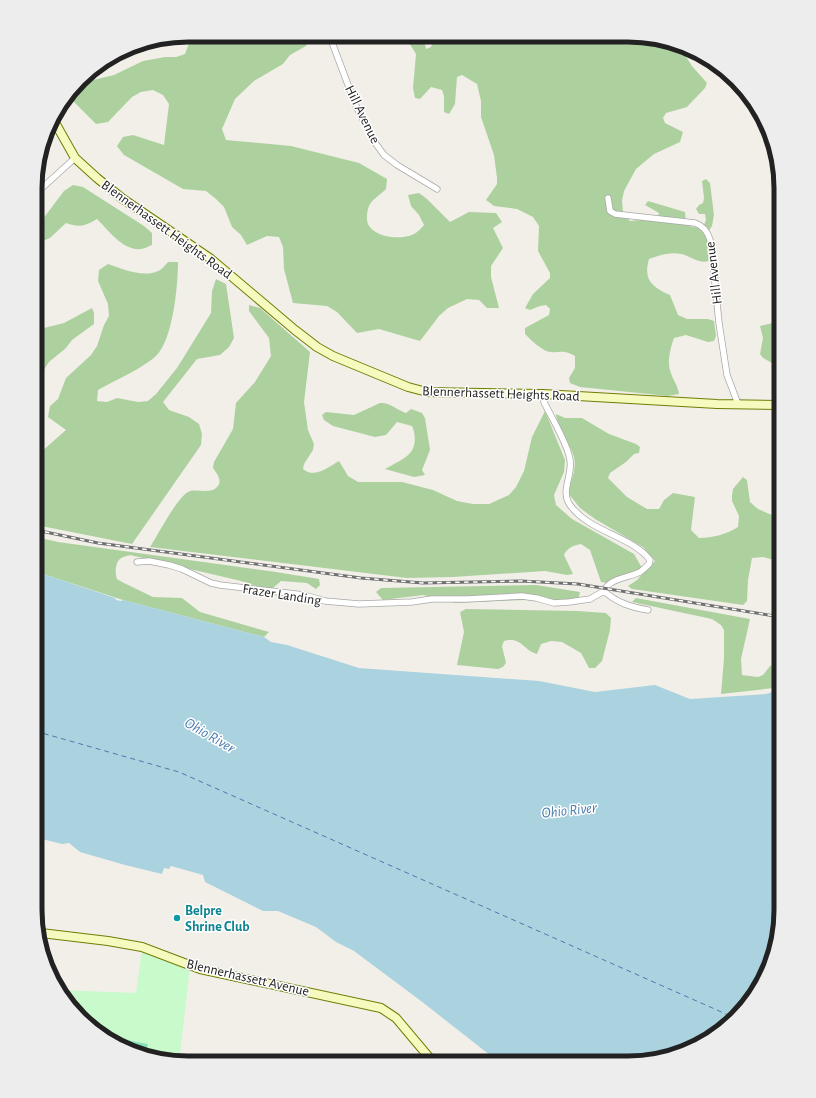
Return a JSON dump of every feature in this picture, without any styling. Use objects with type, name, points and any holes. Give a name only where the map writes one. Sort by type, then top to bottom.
[{"type":"street","name":"Hill Avenue","points":[[332,42],[356,106],[376,144],[384,155],[397,165],[437,189]]},
{"type":"street","name":"Blennerhassett Heights Road","points":[[56,125],[75,158],[97,178],[123,199],[202,252],[289,326],[333,356],[418,390],[543,394],[774,405]]},
{"type":"street","points":[[42,188],[75,158]]},
{"type":"street","name":"Hill Avenue","points":[[608,198],[611,213],[695,223],[706,230],[709,234],[719,323],[727,375],[738,404]]},
{"type":"street","name":"Frazer Landing","points":[[137,562],[168,565],[182,569],[211,583],[220,585],[304,595],[325,601],[359,604],[412,602],[432,599],[522,596],[554,603],[590,599],[604,591],[605,588],[618,579],[639,572],[649,564],[650,560],[641,551],[595,526],[582,517],[569,504],[565,489],[570,471],[570,461],[567,450],[544,402],[543,394]]},
{"type":"street","points":[[604,591],[610,597],[623,604],[648,610]]},
{"type":"street","name":"Blennerhassett Avenue","points":[[44,933],[108,941],[142,947],[200,969],[375,1006],[386,1010],[396,1018],[428,1056]]},
{"type":"green space","points":[[188,42],[309,42],[306,46],[290,55],[283,64],[254,81],[235,99],[222,129],[226,140],[291,146],[359,163],[387,179],[386,189],[373,200],[369,206],[367,220],[369,226],[374,231],[388,236],[404,237],[411,235],[424,225],[419,215],[411,206],[408,195],[419,193],[450,222],[469,212],[496,213],[502,222],[493,228],[503,248],[491,266],[491,277],[499,308],[487,308],[479,300],[467,299],[448,308],[439,316],[420,341],[379,329],[357,333],[337,312],[327,306],[293,303],[284,269],[283,247],[279,237],[267,236],[247,245],[241,235],[232,227],[224,207],[206,191],[183,189],[124,155],[117,146],[123,137],[133,135],[164,145],[169,104],[163,95],[153,90],[141,92],[132,97],[108,122],[96,124],[72,100],[94,76],[93,80],[114,75],[143,61],[165,57],[176,57],[185,54]]},
{"type":"green space","points":[[409,42],[425,42],[426,49],[431,47],[433,42],[637,42],[665,47],[683,53],[692,66],[707,83],[705,88],[687,107],[666,113],[663,118],[665,123],[683,132],[680,142],[654,154],[636,169],[624,191],[622,201],[623,212],[630,221],[657,218],[659,213],[645,205],[648,201],[685,212],[686,222],[689,226],[699,228],[704,225],[706,220],[705,214],[699,214],[696,209],[703,203],[704,198],[702,181],[706,179],[710,183],[714,215],[712,226],[708,232],[709,261],[698,261],[677,253],[661,255],[649,259],[647,266],[648,278],[650,282],[658,289],[670,295],[678,315],[687,319],[708,319],[714,321],[716,336],[714,341],[708,342],[686,335],[674,338],[669,366],[679,394],[668,396],[580,387],[570,383],[569,378],[575,368],[575,356],[565,352],[551,352],[544,350],[525,334],[525,328],[549,315],[550,309],[546,305],[530,310],[525,308],[533,294],[550,278],[550,273],[538,251],[539,226],[533,217],[517,209],[494,206],[486,200],[497,184],[497,178],[494,155],[481,117],[481,101],[477,84],[462,75],[457,77],[455,104],[449,114],[444,112],[444,96],[442,90],[431,87],[420,99],[415,98],[413,88],[416,54]]},
{"type":"green space","points":[[73,185],[83,187],[144,226],[152,233],[152,245],[141,249],[128,247],[122,244],[97,219],[82,226],[66,223],[50,238],[42,241],[42,220],[64,191]]},
{"type":"green space","points":[[168,262],[178,262],[176,298],[167,338],[162,348],[150,361],[98,390],[97,401],[107,402],[117,398],[138,402],[148,401],[156,394],[177,368],[211,313],[212,291],[216,279],[226,284],[234,338],[229,347],[220,355],[197,359],[163,402],[169,410],[189,417],[199,424],[202,434],[201,445],[132,544],[42,526],[42,451],[66,430],[48,417],[50,406],[58,399],[66,378],[91,355],[97,346],[104,325],[109,316],[108,304],[98,281],[99,270],[108,264],[133,272],[146,274],[161,270]]},
{"type":"green space","points":[[249,305],[260,308],[310,352],[304,402],[308,430],[314,444],[313,450],[304,464],[303,469],[312,473],[317,472],[326,469],[339,461],[348,476],[358,482],[402,482],[433,490],[457,501],[473,504],[489,504],[509,495],[516,487],[524,471],[532,437],[545,411],[565,460],[564,472],[554,495],[556,505],[572,519],[634,554],[642,568],[608,583],[601,582],[590,550],[581,544],[571,547],[564,555],[573,574],[567,575],[545,571],[453,577],[407,578],[150,547],[168,516],[185,494],[190,491],[208,491],[219,485],[219,478],[213,468],[214,462],[233,429],[236,403],[255,382],[271,356],[269,338],[249,311]]},
{"type":"green space","points":[[92,308],[94,313],[94,324],[72,340],[66,348],[49,362],[43,371],[42,396],[42,329],[64,323]]},
{"type":"green space","points":[[774,323],[774,365],[763,358],[760,354],[763,338],[760,326]]},
{"type":"green space","points":[[380,403],[390,405],[406,413],[411,409],[422,413],[425,418],[430,450],[422,470],[425,475],[414,477],[385,469],[405,458],[412,450],[415,440],[412,426],[397,422],[386,435],[375,437],[333,426],[324,420],[322,415],[326,412],[354,415]]},
{"type":"green space","points":[[556,414],[565,418],[582,418],[609,434],[636,444],[640,447],[639,453],[634,454],[626,462],[610,473],[608,478],[627,497],[647,509],[659,509],[664,500],[673,493],[695,497],[691,530],[699,538],[720,535],[738,527],[739,516],[732,501],[733,489],[743,477],[747,480],[750,502],[758,509],[774,516],[774,560],[763,557],[752,558],[748,580],[747,601],[743,605],[632,589],[628,586],[637,580],[655,561],[643,547],[595,519],[580,508],[568,493],[574,474],[575,463],[571,449],[560,430]]},
{"type":"green space","points":[[42,538],[58,542],[319,579],[320,585],[316,589],[307,583],[281,581],[273,588],[262,588],[241,581],[130,555],[121,558],[118,561],[116,577],[122,582],[153,597],[182,598],[200,612],[269,632],[264,637],[123,600],[43,574]]},
{"type":"green space","points":[[536,585],[580,592],[578,602],[524,600],[456,603],[423,595],[383,600],[376,592],[381,588]]},
{"type":"green space","points":[[636,598],[750,619],[741,659],[742,675],[758,677],[763,675],[770,666],[774,665],[774,688],[721,694],[724,658],[724,630],[721,625],[712,619],[632,602]]},
{"type":"green space","points":[[466,609],[606,613],[611,618],[610,630],[602,661],[595,668],[589,668],[581,653],[562,642],[551,641],[541,644],[537,654],[528,650],[518,642],[510,640],[504,641],[502,646],[506,663],[503,667],[498,669],[457,665],[464,632],[460,612]]},
{"type":"green space","points":[[142,950],[190,968],[180,1056],[141,1048],[115,1036],[92,1020],[72,999],[67,990],[136,993]]},
{"type":"green space","points":[[120,1039],[148,1044],[147,1050]]},
{"type":"water","name":"Ohio River","points":[[42,572],[115,598],[116,600],[123,600],[264,637],[271,642],[287,645],[359,668],[539,681],[595,692],[655,685],[690,699],[766,694],[774,691],[774,919],[769,947],[763,966],[744,999],[717,1026],[684,1045],[647,1055],[491,1056],[354,951],[336,942],[316,927],[278,911],[263,911],[205,882],[203,875],[171,866],[169,869],[164,868],[162,874],[80,852],[69,843],[62,844],[42,839]]},
{"type":"ferry route","points":[[42,733],[179,772],[729,1015]]},
{"type":"railway","points":[[42,531],[98,543],[361,578],[423,583],[521,581],[578,584],[774,616]]},
{"type":"place","name":"Belpre Shrine Club","points":[[177,918]]}]
